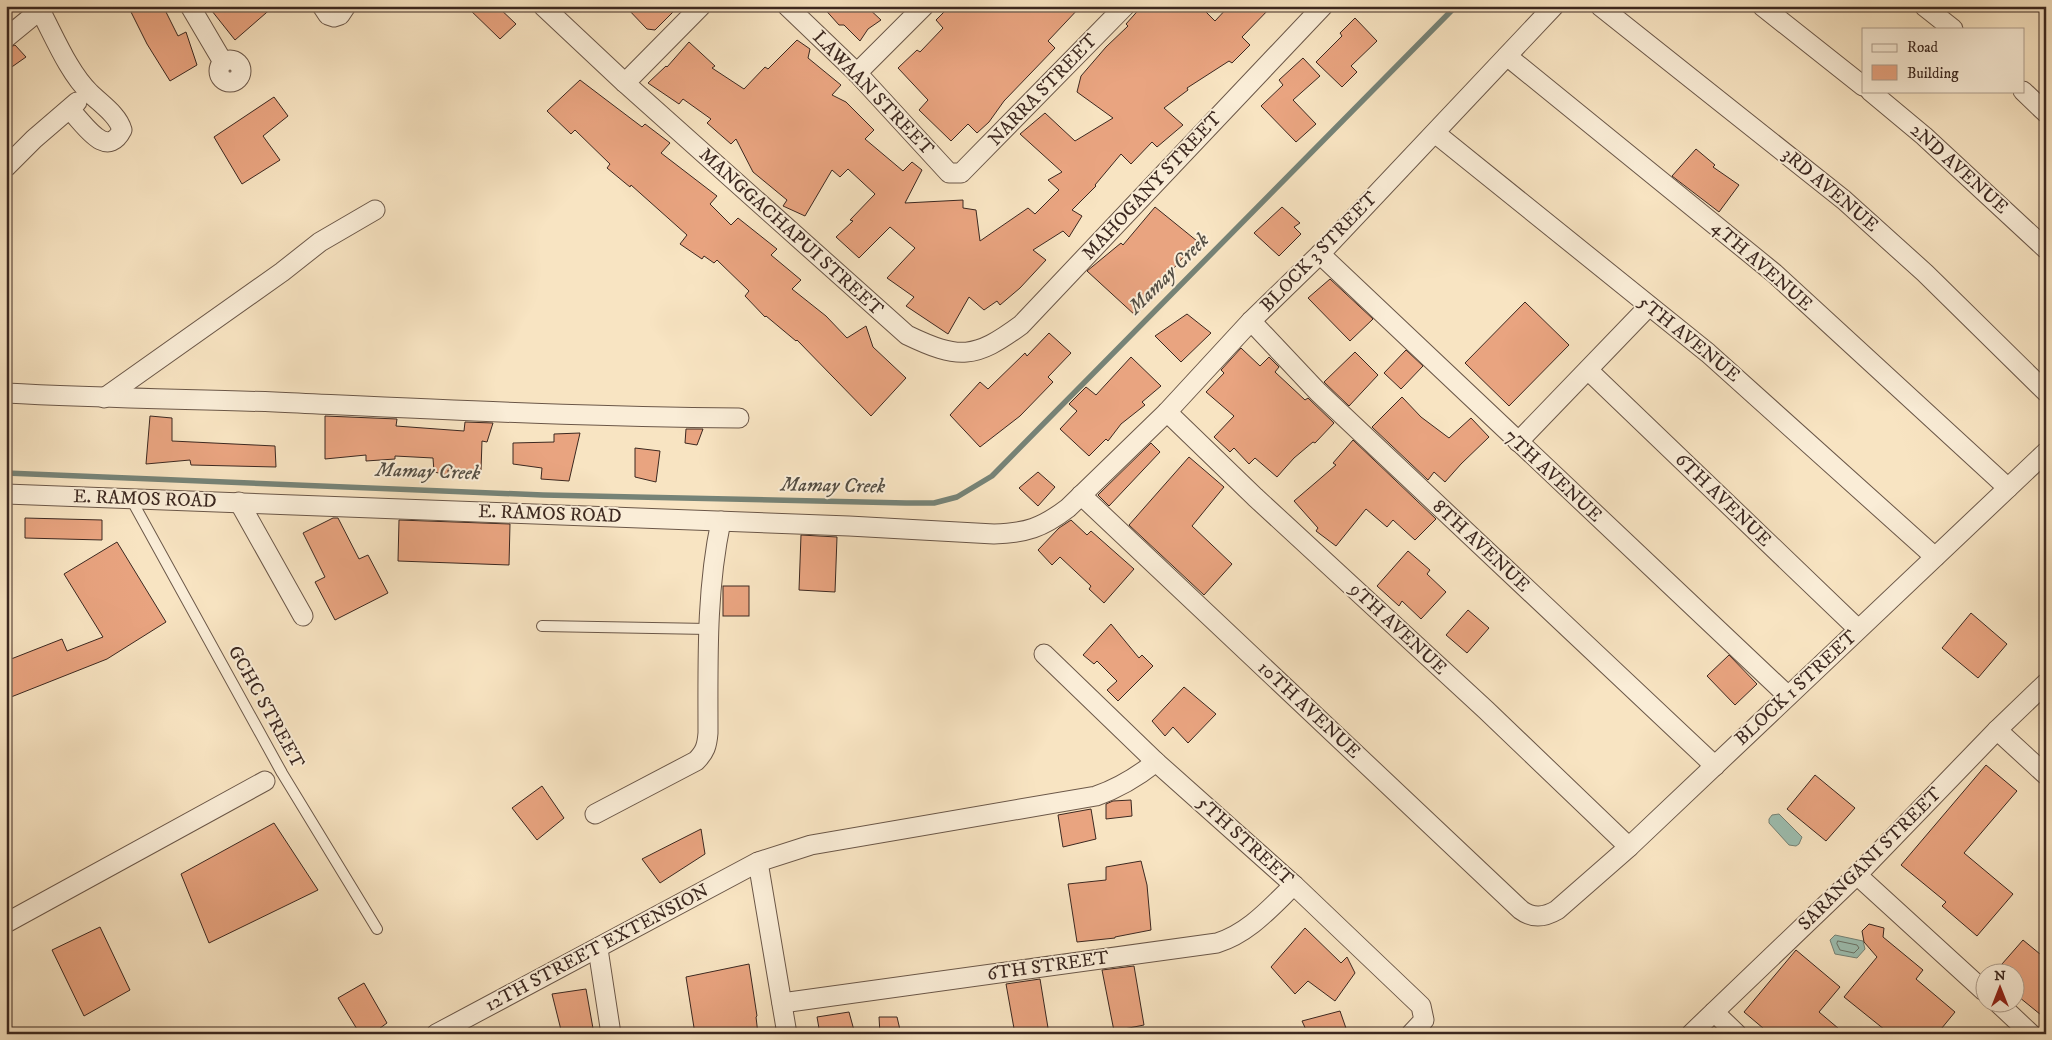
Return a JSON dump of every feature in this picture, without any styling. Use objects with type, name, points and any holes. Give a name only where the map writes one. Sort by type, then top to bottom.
[{"type":"street","points":[[190,6],[223,62]]},
{"type":"street","points":[[322,6],[328,15],[334,16],[340,15],[346,6]]},
{"type":"street","name":"MANGGACHAPUI STREET","points":[[543,6],[625,83],[906,335],[932,347],[971,353]]},
{"type":"street","points":[[625,83],[702,6]]},
{"type":"street","name":"LAWAAN STREET","points":[[787,6],[857,73],[950,173],[961,173]]},
{"type":"street","points":[[857,73],[924,6]]},
{"type":"street","name":"NARRA STREET","points":[[961,173],[1125,6]]},
{"type":"street","name":"MAHOGANY STREET","points":[[971,353],[989,346],[1021,324],[1323,6]]},
{"type":"street","name":"BLOCK 3 STREET","points":[[1081,495],[1167,412],[1251,322],[1320,254],[1554,6]]},
{"type":"street","name":"3RD AVENUE","points":[[1600,6],[1844,200],[1925,273],[2046,392]]},
{"type":"street","points":[[1762,6],[1862,85]]},
{"type":"street","points":[[1924,6],[1951,28]]},
{"type":"street","points":[[6,38],[43,8],[59,45],[78,80],[120,122],[122,130],[118,138],[111,143],[104,142],[96,137],[70,110]]},
{"type":"street","name":"4TH AVENUE","points":[[1507,56],[1774,273],[2008,488]]},
{"type":"street","points":[[6,167],[34,139],[70,110],[88,92]]},
{"type":"street","name":"2ND AVENUE","points":[[1871,92],[1924,136],[2046,249]]},
{"type":"street","points":[[2024,92],[2046,113]]},
{"type":"street","name":"5TH AVENUE","points":[[1435,133],[1738,379],[1935,557]]},
{"type":"street","points":[[104,398],[282,272],[320,242],[375,210]]},
{"type":"street","name":"7TH AVENUE","points":[[1320,254],[1788,696]]},
{"type":"street","points":[[1518,442],[1649,306]]},
{"type":"street","name":"8TH AVENUE","points":[[1251,322],[1360,433],[1639,692],[1715,766]]},
{"type":"street","name":"6TH AVENUE","points":[[1588,370],[1858,630]]},
{"type":"street","points":[[6,393],[664,418],[739,418]]},
{"type":"street","name":"9TH AVENUE","points":[[1167,412],[1255,497],[1486,710],[1629,847]]},
{"type":"street","name":"BLOCK 1 STREET","points":[[1541,916],[1557,910],[1629,847],[2046,452]]},
{"type":"street","name":"E. RAMOS ROAD","points":[[6,494],[1012,533],[1035,528],[1050,521],[1081,495]]},
{"type":"street","name":"10TH AVENUE","points":[[1081,495],[1521,910],[1528,915],[1541,916]]},
{"type":"street","points":[[239,502],[303,616]]},
{"type":"street","points":[[595,814],[696,761],[704,754],[708,733],[708,629],[712,567],[721,521]]},
{"type":"street","name":"5TH STREET","points":[[1044,654],[1156,762],[1294,885],[1421,1006],[1424,1020],[1412,1034]]},
{"type":"street","name":"SARANGANI STREET","points":[[1692,1034],[1857,875],[1997,730],[2046,683]]},
{"type":"street","points":[[1997,730],[2046,775]]},
{"type":"street","points":[[787,1034],[758,862],[811,845],[1096,796],[1115,790],[1133,780],[1156,762]]},
{"type":"street","points":[[6,922],[265,781]]},
{"type":"street","name":"12TH STREET EXTENSION","points":[[436,1034],[758,862]]},
{"type":"street","points":[[1857,875],[1974,983]]},
{"type":"street","name":"6TH STREET","points":[[782,1003],[1217,943],[1230,939],[1254,924],[1294,885]]},
{"type":"street","points":[[598,949],[611,1034]]},
{"type":"street","points":[[1714,1012],[1737,1034]]},
{"type":"street","points":[[2007,1012],[2031,1034]]},
{"type":"lane","name":"GCHC STREET","points":[[131,499],[282,773],[377,929]]},
{"type":"lane","points":[[542,626],[708,629]]},
{"type":"lane","points":[[265,781],[282,773]]},
{"type":"water","points":[[1779,814],[1802,837],[1796,846],[1789,845],[1769,823],[1772,815]]},
{"type":"water","points":[[1835,935],[1863,941],[1865,949],[1857,958],[1835,954],[1830,940]]},
{"type":"building","points":[[128,6],[163,6],[178,36],[186,32],[197,65],[170,81],[147,44]]},
{"type":"building","points":[[208,6],[274,6],[235,40]]},
{"type":"building","points":[[466,6],[497,6],[516,24],[500,39]]},
{"type":"building","points":[[625,6],[679,6],[655,30],[647,29]]},
{"type":"building","points":[[822,6],[866,6],[881,20],[868,29],[860,41],[844,25],[839,25]]},
{"type":"building","points":[[950,6],[1081,6],[1048,41],[1055,48],[1004,101],[989,122],[977,133],[968,124],[951,141],[919,110],[928,100],[898,68],[917,50],[920,52],[943,28],[936,20]]},
{"type":"building","points":[[1142,6],[1200,6],[1215,21],[1229,6],[1272,6],[1242,37],[1250,45],[1232,63],[1229,61],[1187,88],[1188,90],[1164,108],[1183,125],[1157,147],[1152,142],[1131,164],[1121,154],[1096,186],[1072,210],[1082,216],[1069,237],[1063,231],[1033,250],[1046,260],[1020,288],[1000,305],[997,301],[984,310],[969,297],[948,334],[906,306],[914,297],[887,278],[915,248],[890,227],[859,258],[836,237],[853,221],[850,220],[875,194],[848,169],[840,177],[832,170],[805,216],[783,206],[787,200],[753,172],[736,139],[731,144],[707,123],[711,119],[683,99],[679,104],[648,83],[667,67],[689,42],[715,66],[712,68],[744,89],[765,67],[768,69],[797,40],[810,49],[808,58],[841,85],[832,95],[846,102],[874,130],[865,139],[903,171],[912,162],[922,170],[905,203],[963,200],[963,208],[976,210],[980,241],[1028,208],[1035,214],[1059,190],[1048,180],[1062,172],[1020,134],[1045,113],[1075,141],[1113,118],[1077,92],[1081,76],[1106,47],[1128,26],[1126,24]]},
{"type":"building","points":[[1355,18],[1377,41],[1351,66],[1357,72],[1342,87],[1316,62],[1342,36],[1340,33]]},
{"type":"building","points":[[15,45],[26,57],[6,71],[6,49]]},
{"type":"building","points":[[1303,58],[1320,76],[1293,100],[1316,124],[1296,142],[1261,106],[1283,85],[1279,80]]},
{"type":"building","points":[[580,80],[642,127],[645,124],[670,143],[661,153],[717,196],[710,204],[731,225],[738,218],[777,249],[771,255],[801,280],[792,289],[826,316],[847,338],[866,326],[873,347],[906,378],[871,416],[797,340],[765,317],[745,296],[749,291],[717,260],[714,263],[704,256],[702,259],[680,244],[687,235],[631,185],[630,187],[607,168],[610,164],[575,130],[571,134],[547,111]]},
{"type":"building","points":[[274,97],[288,116],[263,136],[280,160],[242,184],[214,137]]},
{"type":"building","points":[[1696,149],[1715,165],[1713,167],[1739,185],[1719,212],[1672,176]]},
{"type":"building","points":[[1155,207],[1197,241],[1150,292],[1152,295],[1136,316],[1087,271],[1121,243],[1123,245]]},
{"type":"building","points":[[1282,207],[1300,223],[1294,227],[1301,234],[1279,256],[1254,233]]},
{"type":"building","points":[[1330,279],[1373,319],[1350,341],[1308,298]]},
{"type":"building","points":[[1525,302],[1569,345],[1509,406],[1465,363]]},
{"type":"building","points":[[1187,314],[1211,333],[1181,362],[1155,336]]},
{"type":"building","points":[[1049,333],[1071,353],[1048,377],[1053,382],[1020,416],[980,447],[950,415],[980,382],[988,389],[1025,353],[1027,356]]},
{"type":"building","points":[[1241,348],[1260,366],[1269,357],[1279,367],[1275,372],[1305,400],[1308,398],[1334,423],[1315,443],[1313,442],[1294,458],[1277,477],[1255,458],[1249,464],[1234,448],[1230,452],[1214,437],[1234,416],[1206,392],[1224,373],[1221,370]]},
{"type":"building","points":[[1406,350],[1423,366],[1401,389],[1384,373]]},
{"type":"building","points":[[1355,352],[1378,375],[1349,406],[1324,382]]},
{"type":"building","points":[[1131,357],[1161,386],[1142,402],[1145,405],[1121,424],[1108,441],[1106,439],[1089,456],[1060,429],[1077,411],[1069,404],[1086,387],[1096,395]]},
{"type":"building","points":[[1402,397],[1421,417],[1449,438],[1471,418],[1489,437],[1445,482],[1434,472],[1428,480],[1372,427]]},
{"type":"building","points":[[150,416],[172,418],[172,441],[275,446],[276,467],[191,465],[190,460],[146,464]]},
{"type":"building","points":[[325,416],[397,419],[396,426],[464,431],[465,422],[493,423],[487,442],[482,441],[481,470],[448,470],[448,475],[434,472],[433,458],[395,456],[395,459],[366,461],[366,455],[325,459]]},
{"type":"building","points":[[686,429],[703,429],[697,445],[685,443]]},
{"type":"building","points":[[580,433],[569,481],[541,479],[542,468],[513,464],[513,443],[554,442],[554,434]]},
{"type":"building","points":[[1353,440],[1436,519],[1415,540],[1393,520],[1387,527],[1366,509],[1336,546],[1316,531],[1318,528],[1294,501],[1336,465],[1333,463]]},
{"type":"building","points":[[1151,443],[1160,452],[1109,506],[1098,495]]},
{"type":"building","points":[[635,448],[660,451],[656,482],[635,477]]},
{"type":"building","points":[[1189,457],[1224,487],[1192,526],[1232,564],[1204,595],[1129,525]]},
{"type":"building","points":[[1038,472],[1055,487],[1038,506],[1019,488]]},
{"type":"building","points":[[25,518],[102,520],[102,540],[25,538]]},
{"type":"building","points":[[333,518],[338,518],[359,559],[368,555],[388,593],[335,620],[315,582],[325,577],[303,533]]},
{"type":"building","points":[[399,520],[510,524],[509,565],[398,561]]},
{"type":"building","points":[[1071,520],[1087,535],[1091,531],[1134,569],[1104,603],[1089,589],[1091,586],[1060,557],[1052,565],[1038,550],[1059,528]]},
{"type":"building","points":[[801,535],[837,537],[835,592],[799,590]]},
{"type":"building","points":[[117,542],[166,622],[107,659],[6,699],[6,661],[62,639],[67,651],[103,637],[64,574]]},
{"type":"building","points":[[1408,551],[1430,570],[1427,574],[1446,592],[1421,619],[1402,601],[1399,606],[1377,586]]},
{"type":"building","points":[[723,586],[749,586],[749,616],[723,616]]},
{"type":"building","points":[[1468,610],[1489,628],[1467,653],[1446,635]]},
{"type":"building","points":[[1971,613],[2007,644],[1978,678],[1942,648]]},
{"type":"building","points":[[1111,624],[1139,658],[1142,655],[1153,666],[1118,701],[1107,690],[1117,681],[1097,661],[1094,664],[1083,655]]},
{"type":"building","points":[[1729,655],[1757,684],[1735,705],[1707,676]]},
{"type":"building","points":[[1184,687],[1216,714],[1188,743],[1173,727],[1165,736],[1152,721]]},
{"type":"building","points":[[1986,765],[2017,791],[1964,853],[2013,894],[1977,936],[1942,906],[1946,902],[1901,865]]},
{"type":"building","points":[[1815,775],[1855,808],[1826,841],[1787,809]]},
{"type":"building","points":[[542,786],[564,818],[537,840],[512,808]]},
{"type":"building","points":[[1131,800],[1132,816],[1106,819],[1106,804],[1113,801]]},
{"type":"building","points":[[1091,809],[1096,839],[1063,847],[1058,815]]},
{"type":"building","points":[[274,823],[318,890],[209,943],[181,874]]},
{"type":"building","points":[[701,829],[705,854],[660,883],[642,859]]},
{"type":"building","points":[[1141,861],[1147,885],[1151,930],[1115,938],[1077,942],[1068,884],[1106,880],[1106,867]]},
{"type":"building","points":[[1869,924],[1884,928],[1883,937],[1923,970],[1916,979],[1955,1012],[1937,1034],[1890,1034],[1844,997],[1877,957],[1864,942],[1862,931]]},
{"type":"building","points":[[100,927],[130,990],[84,1016],[52,950]]},
{"type":"building","points":[[1305,928],[1341,963],[1347,957],[1355,973],[1335,1001],[1308,981],[1295,994],[1271,967]]},
{"type":"building","points":[[2023,940],[2046,959],[2046,1019],[2024,1001],[2024,962],[2004,962]]},
{"type":"building","points":[[1796,950],[1840,987],[1819,1012],[1845,1034],[1770,1034],[1744,1012]]},
{"type":"building","points":[[749,964],[758,1034],[695,1034],[686,977]]},
{"type":"building","points":[[1134,966],[1144,1025],[1114,1031],[1102,970]]},
{"type":"building","points":[[1040,979],[1049,1034],[1015,1034],[1006,984]]},
{"type":"building","points":[[364,983],[387,1023],[372,1034],[360,1034],[338,998]]},
{"type":"building","points":[[586,989],[594,1034],[562,1034],[552,994]]},
{"type":"building","points":[[1340,1011],[1348,1034],[1308,1034],[1302,1021]]},
{"type":"building","points":[[849,1012],[855,1034],[820,1034],[817,1017]]},
{"type":"building","points":[[879,1017],[897,1017],[901,1034],[880,1034]]},
{"type":"waterway","name":"Mamay Creek","points":[[6,473],[543,495],[906,503],[934,503],[957,497],[992,476],[1456,6]]}]
